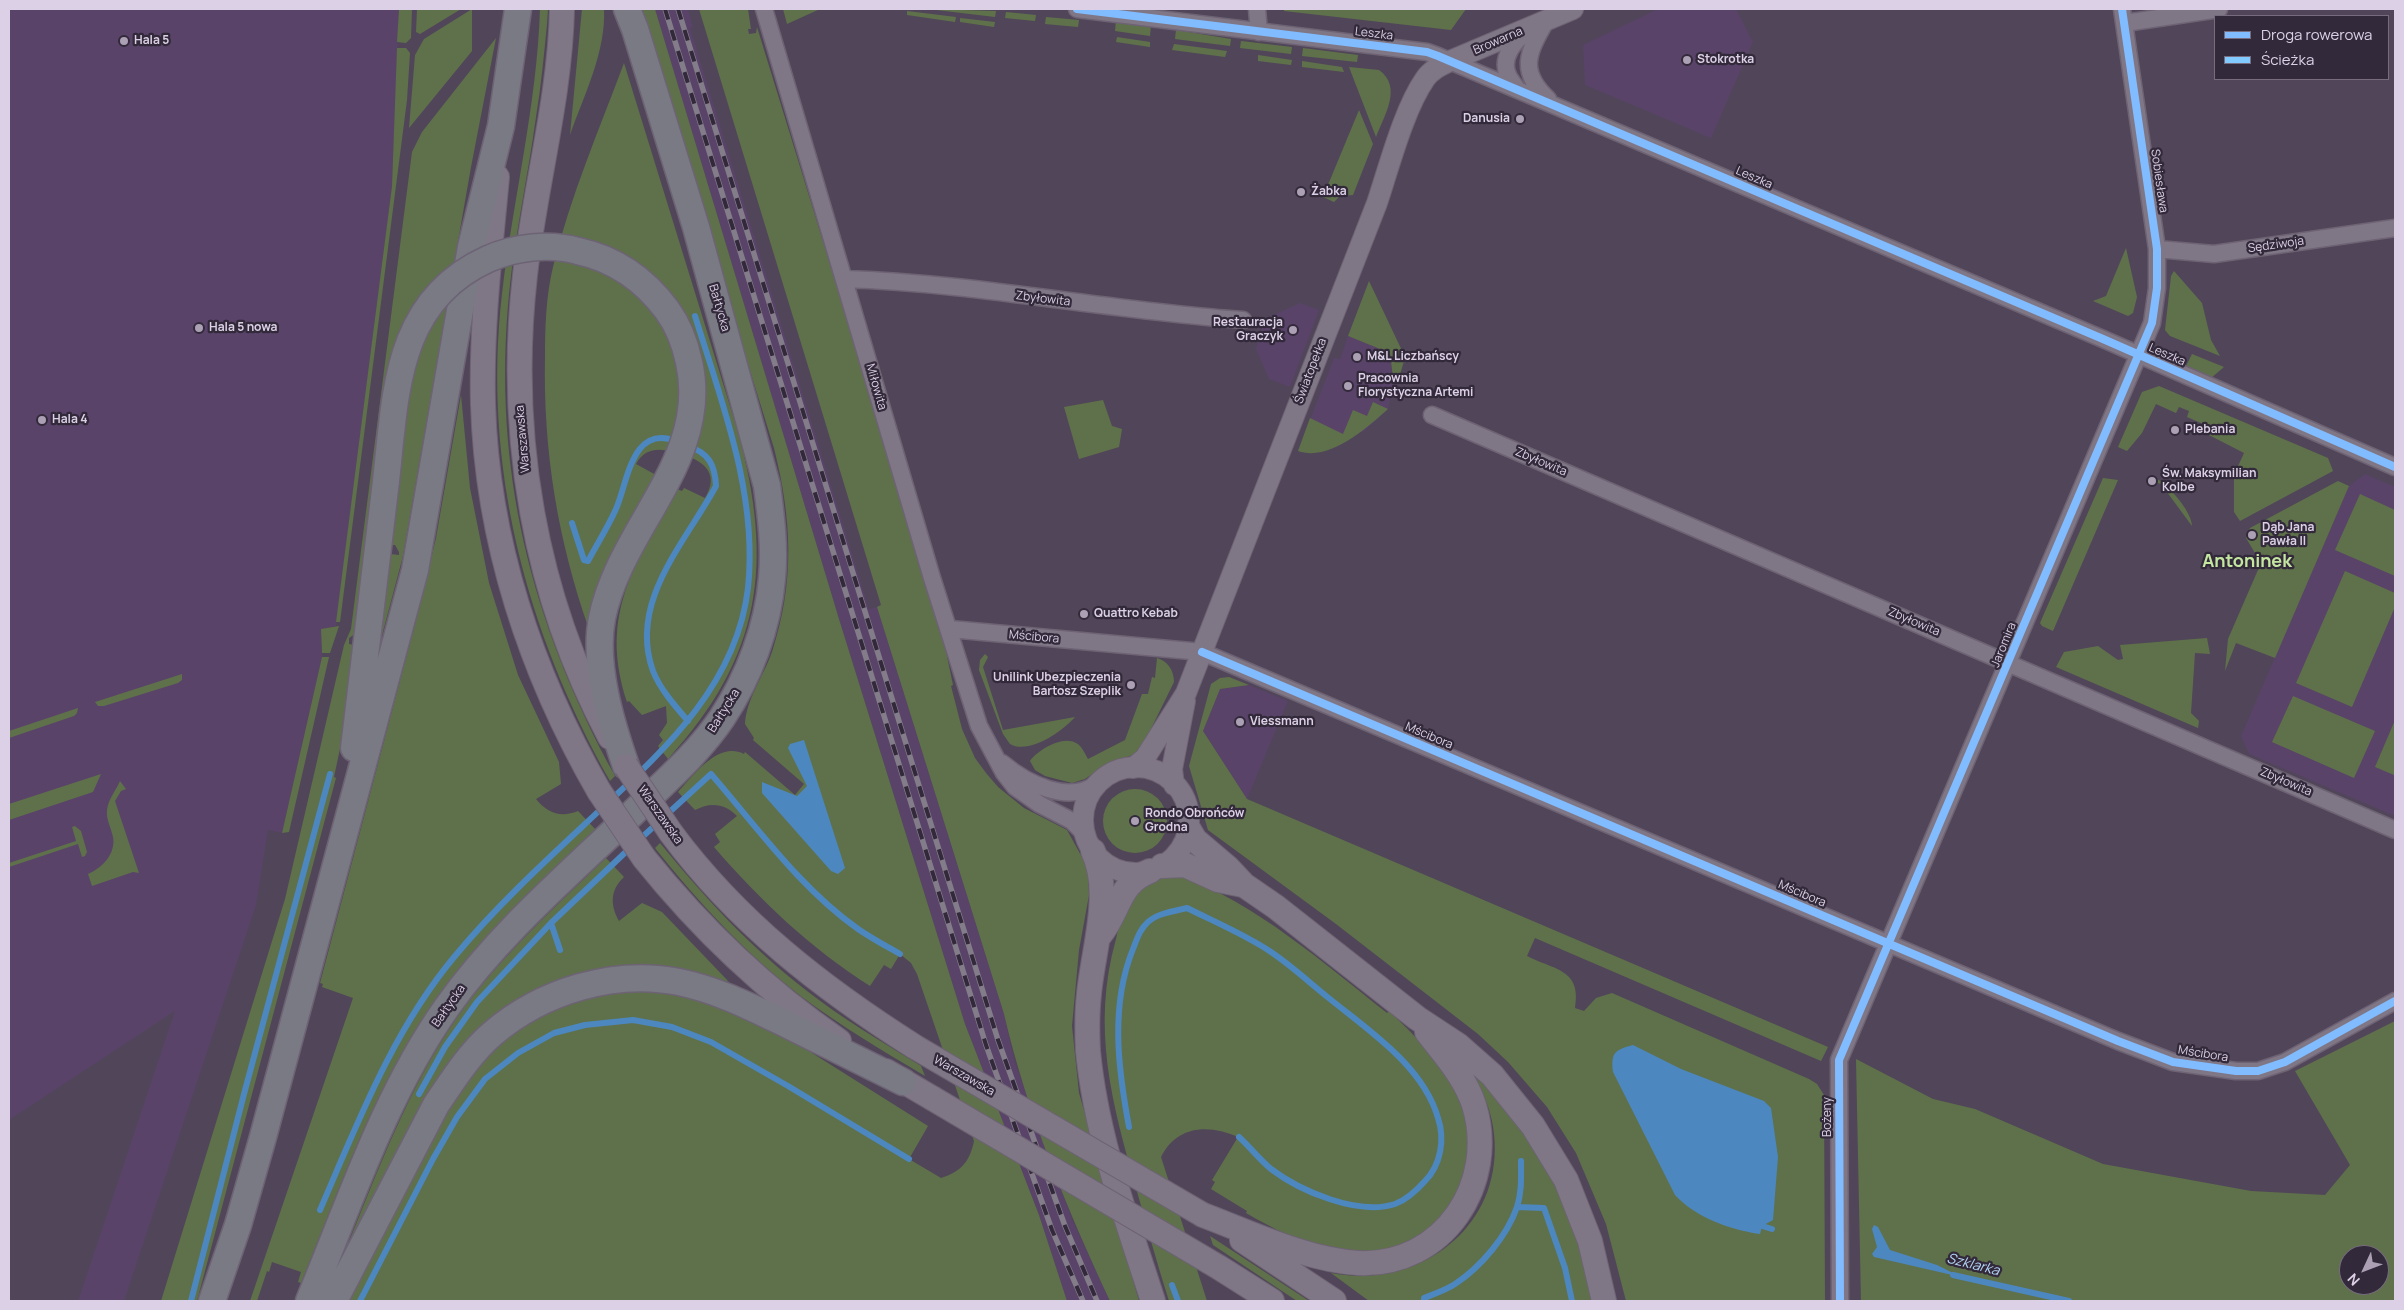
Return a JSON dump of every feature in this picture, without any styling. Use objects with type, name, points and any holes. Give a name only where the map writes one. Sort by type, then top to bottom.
[{"type":"main road","points":[[518,9],[501,126],[488,276],[483,369],[487,460],[493,500],[507,571],[527,639],[556,709],[599,791],[644,858],[694,918],[754,976],[822,1030],[903,1082]]},
{"type":"main road","name":"Warszawska","points":[[562,9],[555,88],[522,305],[520,398],[524,466],[536,535],[555,606],[583,680],[599,716],[626,766],[671,833],[706,876],[778,949],[833,992],[915,1047],[1203,1215],[1334,1301]]},
{"type":"main road","name":"Bałtycka","points":[[309,1301],[388,1111],[422,1046],[446,1008],[466,981],[515,926],[664,784],[706,739],[721,719],[742,683],[756,650],[766,616],[773,561],[772,527],[767,486],[696,228],[635,29],[627,9]]},
{"type":"main road","points":[[212,1301],[251,1179],[415,570],[471,247],[501,126]]},
{"type":"main road","points":[[345,833],[398,380],[405,351],[414,329],[434,300],[461,274],[496,256],[521,249],[569,248],[605,259],[644,283],[670,313],[684,344],[692,384],[690,420],[684,443],[674,466],[623,562],[611,590],[602,620],[604,680],[614,729],[626,766]]},
{"type":"main road","points":[[1188,828],[1195,840],[1228,868],[1244,885],[1276,907],[1417,1018],[1458,1045],[1492,1075],[1515,1102],[1550,1151],[1578,1206],[1590,1241],[1604,1301]]},
{"type":"main road","points":[[1089,845],[1101,875],[1098,938],[1089,993],[1088,1050],[1095,1097],[1117,1187],[1153,1301]]},
{"type":"main road","points":[[1098,938],[1109,925],[1129,882],[1156,868],[1185,865],[1218,880],[1244,885]]},
{"type":"main road","points":[[334,1301],[436,1105],[454,1077],[493,1034],[547,999],[574,989],[601,981],[652,978],[679,982],[704,989],[741,1003],[903,1082],[1220,1268],[1272,1301]]},
{"type":"main road","points":[[1203,1215],[1308,1253],[1358,1263],[1379,1262],[1407,1254],[1444,1230],[1462,1208],[1476,1179],[1480,1134],[1473,1103],[1465,1085],[1417,1018]]},
{"type":"street","name":"Miłowita","points":[[764,9],[932,578],[950,629],[979,726],[1004,773],[1019,791],[1069,819],[1079,828],[1089,845]]},
{"type":"street","name":"Leszka","points":[[1076,9],[1427,52],[1556,105],[2395,467]]},
{"type":"street","points":[[1158,9],[1189,22]]},
{"type":"street","points":[[1257,9],[1259,32]]},
{"type":"street","name":"Browarna","points":[[1450,61],[1574,9]]},
{"type":"street","points":[[2123,16],[2220,9]]},
{"type":"street","name":"Sobiesława","points":[[2123,16],[2157,249],[2157,288],[2152,324],[2140,356]]},
{"type":"street","points":[[1518,89],[1507,74],[1506,66],[1509,51],[1524,34],[1546,21]]},
{"type":"street","name":"Browarna","points":[[1546,21],[1529,55],[1528,69],[1532,80],[1556,105]]},
{"type":"street","name":"Światopełka","points":[[1133,768],[1147,755],[1186,693],[1377,203],[1414,100],[1426,78],[1435,69],[1450,61]]},
{"type":"street","name":"Sędziwoja","points":[[2157,249],[2214,254],[2395,228]]},
{"type":"street","name":"Zbyłowita","points":[[844,279],[897,281],[1125,309],[1243,320]]},
{"type":"street","name":"Jaromira","points":[[1888,943],[2140,356]]},
{"type":"street","name":"Zbyłowita","points":[[1432,415],[2010,662],[2395,830]]},
{"type":"street","name":"Mścibora","points":[[950,629],[1202,652],[2118,1041],[2173,1062],[2236,1071],[2258,1072],[2285,1062],[2395,1001]]},
{"type":"street","name":"Światopełka","points":[[1174,784],[1173,765],[1186,693]]},
{"type":"street","points":[[998,760],[1030,781],[1064,792],[1084,792],[1113,772],[1133,768],[1154,771],[1174,784],[1185,800],[1189,814],[1188,828],[1179,850],[1156,868],[1129,872],[1118,870],[1102,861],[1089,845],[1083,814],[1088,798],[1098,783]]},
{"type":"street","name":"Bożeny","points":[[1840,1301],[1840,1060],[1888,943]]},
{"type":"shaded area","points":[[9,9],[399,9],[392,186],[336,626],[321,629],[322,657],[282,833],[268,830],[256,905],[124,1301],[78,1301],[175,1011],[9,1120]]},
{"type":"shaded area","points":[[655,9],[688,9],[693,27],[690,28],[869,609],[877,607],[1004,1014],[1015,1063],[1072,1219],[1110,1301],[1067,1301],[1039,1215],[965,1024],[839,619]]},
{"type":"shaded area","points":[[1658,9],[1736,9],[1753,42],[1711,138],[1585,85],[1583,45]]},
{"type":"shaded area","points":[[1300,303],[1319,310],[1290,387],[1269,379],[1256,349],[1265,319]]},
{"type":"shaded area","points":[[1348,336],[1390,353],[1393,384],[1388,409],[1363,432],[1303,438],[1334,358],[1340,359]]},
{"type":"shaded area","points":[[2365,474],[2395,487],[2395,816],[2249,754],[2241,736],[2349,486]]},
{"type":"shaded area","points":[[1249,685],[1288,701],[1247,799],[1203,731],[1220,689]]},
{"type":"green space","points":[[399,9],[412,9],[411,38],[406,43],[397,42]]},
{"type":"green space","points":[[417,9],[461,9],[420,34],[416,32]]},
{"type":"green space","points":[[472,9],[472,51],[409,128],[415,55],[424,39]]},
{"type":"green space","points":[[540,9],[548,9],[542,70],[509,294],[505,359],[507,422],[513,483],[524,543],[540,602],[561,660],[586,718],[615,776],[610,781],[580,724],[555,666],[534,606],[517,546],[505,484],[499,422],[497,358],[502,294],[530,116]]},
{"type":"green space","points":[[582,9],[604,9],[604,25],[598,57],[570,135]]},
{"type":"green space","points":[[638,9],[655,9],[839,619],[965,1024],[1039,1215],[1067,1301],[346,1301],[442,1115],[473,1070],[513,1031],[560,1003],[638,988],[716,1002],[813,1051],[812,1053],[928,1126],[909,1159],[941,1178],[948,1176],[964,1165],[974,1141],[917,974],[911,963],[900,954],[891,969],[884,965],[870,986],[827,956],[749,886],[714,847],[720,842],[715,834],[737,816],[727,808],[717,805],[701,807],[695,810],[678,792],[707,762],[725,752],[734,751],[744,754],[745,752],[795,795],[804,784],[753,740],[754,738],[745,724],[752,697],[772,652],[785,600],[788,550],[785,500],[774,448]]},
{"type":"green space","points":[[699,9],[748,9],[751,29],[748,29],[749,34],[756,33],[757,27],[939,618],[953,685],[951,686],[962,729],[975,758],[998,787],[1024,808],[1067,830],[1088,868],[1089,895],[1079,950],[1072,1026],[1079,1093],[1139,1301],[1110,1301],[1064,1196],[1036,1124],[1013,1051],[1004,1014],[877,607],[881,605]]},
{"type":"green space","points":[[783,9],[820,9],[787,24]]},
{"type":"green space","points":[[928,9],[996,11],[995,17]]},
{"type":"green space","points":[[1284,9],[1466,9],[1451,30],[1284,11]]},
{"type":"green space","points":[[907,11],[956,17],[955,22],[907,15]]},
{"type":"green space","points":[[1006,12],[1036,15],[1035,21],[1005,18]]},
{"type":"green space","points":[[1046,17],[1079,20],[1078,27],[1045,24]]},
{"type":"green space","points":[[960,18],[995,22],[994,27],[960,22]]},
{"type":"green space","points":[[1116,20],[1151,24],[1150,36],[1115,31]]},
{"type":"green space","points":[[1176,30],[1231,39],[1230,46],[1175,39]]},
{"type":"green space","points":[[1117,37],[1150,42],[1150,47],[1116,42]]},
{"type":"green space","points":[[496,38],[471,167],[403,556],[376,658],[390,554],[399,555],[399,552],[395,545],[391,545],[395,511],[369,508],[355,634],[349,638],[349,644],[354,645],[341,744],[334,777],[336,778],[197,1301],[161,1301],[285,899],[344,645],[351,629],[412,152],[422,132]]},
{"type":"green space","points":[[1241,41],[1292,47],[1291,54],[1240,48]]},
{"type":"green space","points":[[1174,44],[1227,51],[1225,57],[1172,50]]},
{"type":"green space","points":[[397,48],[406,48],[410,53],[407,100],[340,622],[336,622],[392,186]]},
{"type":"green space","points":[[1303,48],[1358,55],[1357,62],[1302,56]]},
{"type":"green space","points":[[1258,55],[1292,60],[1291,65],[1258,61]]},
{"type":"green space","points":[[1302,61],[1342,67],[1344,72],[1302,67]]},
{"type":"green space","points":[[624,63],[738,432],[749,480],[755,524],[756,566],[752,606],[741,645],[724,683],[699,721],[668,759],[658,746],[663,740],[659,735],[667,723],[666,706],[642,715],[629,701],[627,702],[619,670],[617,642],[619,615],[626,590],[636,566],[677,489],[682,491],[684,488],[705,498],[711,483],[710,476],[699,461],[677,453],[657,450],[645,453],[640,458],[636,464],[656,475],[589,629],[578,596],[561,529],[550,461],[547,427],[545,334],[547,300],[551,278],[576,189]]},
{"type":"green space","points":[[1349,67],[1379,70],[1386,77],[1390,85],[1390,102],[1376,137]]},
{"type":"green space","points":[[1359,110],[1373,144],[1353,195],[1340,196],[1334,202],[1323,197]]},
{"type":"green space","points":[[2126,248],[2137,297],[2133,313],[2128,316],[2093,301],[2106,296]]},
{"type":"green space","points":[[2174,271],[2202,303],[2211,340],[2220,356],[2170,336],[2165,330],[2171,276]]},
{"type":"green space","points":[[1369,281],[1405,357],[1400,375],[1393,378],[1390,353],[1348,336]]},
{"type":"green space","points":[[2192,354],[2224,367],[2211,378],[2186,366]]},
{"type":"green space","points":[[2159,386],[2328,458],[2333,471],[2240,521],[2234,512],[2234,475],[2244,453],[2205,433],[2208,426],[2187,417],[2189,411],[2179,407],[2176,413],[2156,404],[2142,433],[2127,451],[2118,447],[2142,392]]},
{"type":"green space","points":[[461,395],[470,488],[489,583],[518,675],[559,762],[561,784],[536,799],[545,808],[555,813],[566,814],[578,811],[596,830],[518,905],[470,957],[426,1014],[391,1073],[363,1131],[301,1283],[298,1282],[301,1272],[272,1262],[257,1301],[250,1301],[353,998],[322,987],[323,984],[320,983],[419,609],[436,538]]},
{"type":"green space","points":[[1103,400],[1112,426],[1122,429],[1119,447],[1079,459],[1064,407]]},
{"type":"green space","points":[[1373,402],[1388,409],[1358,434],[1335,448],[1322,452],[1298,451],[1310,418],[1343,434],[1353,410],[1367,416]]},
{"type":"green space","points":[[2151,476],[2163,483],[2177,497],[2188,512],[2192,526],[2161,484],[2149,480]]},
{"type":"green space","points":[[2103,478],[2118,480],[2053,631],[2042,626],[2040,623]]},
{"type":"green space","points":[[2338,481],[2349,486],[2275,658],[2236,643],[2225,671],[2228,639],[2261,563],[2246,538],[2250,528]]},
{"type":"green space","points":[[2360,494],[2395,510],[2395,576],[2335,550]]},
{"type":"green space","points":[[2345,571],[2395,593],[2395,607],[2352,707],[2296,683]]},
{"type":"green space","points":[[339,626],[330,653],[322,653],[321,629]]},
{"type":"green space","points":[[2207,638],[2210,654],[2195,653],[2191,713],[2199,721],[2198,728],[2056,667],[2064,652],[2098,646],[2118,660],[2123,659],[2120,645]]},
{"type":"green space","points":[[985,654],[988,657],[983,667],[1003,730],[1075,717],[1054,735],[1036,744],[1018,747],[1010,744],[1003,734],[979,670],[980,660]]},
{"type":"green space","points":[[322,657],[329,657],[289,832],[282,833]]},
{"type":"green space","points":[[1157,658],[1164,661],[1170,667],[1174,682],[1144,743],[1133,755],[1108,763],[1085,779],[1072,783],[1045,776],[1035,770],[1030,761],[1050,745],[1064,741],[1076,743],[1082,748],[1088,759],[1125,740],[1142,694],[1148,694],[1152,677],[1155,678]]},
{"type":"green space","points":[[182,674],[182,680],[178,683],[104,706],[98,706],[95,702]]},
{"type":"green space","points":[[1229,677],[1249,685],[1220,689],[1203,731],[1247,799],[1828,1047],[1821,1061],[1535,938],[1527,956],[1556,968],[1570,978],[1576,995],[1575,1008],[1584,1011],[1596,998],[1612,993],[1817,1084],[1824,1095],[1825,1301],[1626,1301],[1606,1224],[1576,1153],[1547,1107],[1508,1062],[1478,1034],[1336,924],[1208,830],[1189,766],[1211,684],[1220,678]]},
{"type":"green space","points":[[2293,696],[2375,731],[2354,778],[2272,742]]},
{"type":"green space","points":[[78,708],[74,716],[9,738],[9,731]]},
{"type":"green space","points":[[2395,720],[2395,771],[2394,775],[2375,767]]},
{"type":"green space","points":[[101,774],[93,792],[9,820],[9,804]]},
{"type":"green space","points":[[120,781],[126,789],[121,791],[115,801],[139,873],[133,872],[92,886],[88,874],[107,860],[112,849],[113,837],[107,810],[110,799]]},
{"type":"green space","name":"Rondo Obrońców Grodna","points":[[1135,789],[1147,792],[1158,798],[1164,809],[1167,821],[1164,833],[1158,844],[1147,850],[1135,853],[1123,850],[1112,844],[1106,833],[1103,821],[1106,809],[1112,798],[1123,792]]},
{"type":"green space","points":[[75,826],[81,831],[87,852],[85,856],[82,857],[78,844],[9,867],[9,863],[76,841],[72,827]]},
{"type":"green space","points":[[660,843],[747,940],[786,975],[863,1030],[921,1066],[925,1076],[832,1018],[781,981],[706,908],[655,848]]},
{"type":"green space","points":[[606,858],[624,877],[616,887],[613,898],[614,909],[619,921],[642,903],[662,912],[729,982],[675,969],[624,967],[574,976],[523,997],[341,1261],[402,1115],[416,1086],[448,1031],[502,961]]},
{"type":"green space","points":[[1178,874],[1235,901],[1313,954],[1387,1013],[1389,1011],[1424,1046],[1444,1073],[1460,1102],[1465,1118],[1469,1148],[1464,1176],[1454,1200],[1437,1221],[1415,1237],[1390,1248],[1363,1253],[1321,1247],[1277,1230],[1246,1213],[1247,1211],[1211,1189],[1215,1182],[1212,1180],[1238,1137],[1216,1130],[1195,1130],[1185,1133],[1176,1139],[1168,1146],[1161,1157],[1207,1301],[1169,1301],[1119,1126],[1108,1065],[1105,1004],[1117,934],[1127,904],[1137,890],[1160,879]]},
{"type":"green space","points":[[2395,1021],[2395,1301],[1861,1301],[1856,1059],[1933,1099],[1975,1109],[2103,1164],[2251,1191],[2325,1195],[2350,1165],[2295,1071]]},
{"type":"green space","points":[[1473,1073],[1508,1111],[1524,1132],[1551,1176],[1573,1224],[1581,1248],[1592,1301],[1369,1301],[1331,1273],[1363,1276],[1395,1272],[1423,1261],[1449,1245],[1470,1224],[1485,1198],[1493,1168],[1494,1134],[1484,1095]]},
{"type":"green space","points":[[1210,1236],[1309,1301],[1297,1301],[1213,1245]]},
{"type":"water","points":[[804,740],[845,868],[838,874],[831,871],[762,793],[762,782],[797,796],[807,786],[788,748],[790,744]]},
{"type":"water","points":[[1633,1045],[1681,1069],[1764,1101],[1771,1108],[1778,1157],[1773,1220],[1762,1226],[1760,1234],[1725,1226],[1703,1216],[1692,1210],[1675,1195],[1613,1072],[1613,1056],[1615,1053]]},
{"type":"water","points":[[1874,1225],[1878,1227],[1890,1250],[1937,1265],[1961,1277],[1874,1257],[1872,1254],[1877,1247],[1872,1229]]},
{"type":"waterway","points":[[320,1210],[378,1078],[413,1015],[433,985],[455,956],[501,905],[664,748],[710,691],[727,659],[740,625],[748,588],[750,553],[748,518],[735,450],[695,316]]},
{"type":"waterway","points":[[572,523],[584,560],[588,561],[616,509],[634,458],[641,448],[650,441],[661,438],[676,441]]},
{"type":"waterway","points":[[688,446],[701,452],[710,461],[716,486],[676,551],[654,597],[648,621],[647,646],[656,678],[668,697],[688,721]]},
{"type":"waterway","points":[[191,1301],[244,1094],[330,774]]},
{"type":"waterway","points":[[639,840],[711,774],[780,856],[817,895],[858,929],[900,954]]},
{"type":"waterway","points":[[560,950],[551,923],[631,847]]},
{"type":"waterway","points":[[1129,1127],[1119,1060],[1118,1037],[1121,993],[1126,971],[1137,938],[1145,925],[1162,914],[1187,908],[1241,934],[1271,952],[1393,1051],[1408,1066],[1431,1099],[1440,1126],[1441,1143],[1435,1167],[1425,1181],[1411,1194],[1395,1204],[1380,1207],[1364,1207],[1330,1199],[1297,1185],[1271,1169],[1239,1137]]},
{"type":"waterway","points":[[419,1094],[445,1047],[477,1002],[551,923]]},
{"type":"waterway","points":[[360,1301],[433,1159],[457,1117],[485,1079],[518,1053],[554,1033],[585,1025],[633,1020],[672,1027],[711,1042],[909,1159]]},
{"type":"waterway","points":[[1424,1301],[1424,1298],[1448,1288],[1465,1277],[1500,1240],[1513,1218],[1519,1201],[1521,1161]]},
{"type":"waterway","points":[[1517,1207],[1544,1208],[1565,1268],[1572,1301]]},
{"type":"waterway","name":"Szklarka","points":[[1762,1226],[1772,1229]]},
{"type":"waterway","name":"Szklarka","points":[[1953,1275],[2069,1301]]},
{"type":"waterway","points":[[1172,1285],[1178,1301]]},
{"type":"railway","points":[[665,9],[986,1045],[1052,1230],[1083,1301]]},
{"type":"railway","points":[[678,9],[998,1040],[1065,1226],[1097,1301]]},
{"type":"cycle path","points":[[1077,9],[1427,52],[2103,339],[2395,467]]},
{"type":"cycle path","points":[[1840,1301],[1839,1060],[2152,323],[2157,288],[2157,249],[2122,9]]},
{"type":"cycle path","points":[[1202,652],[2118,1041],[2173,1062],[2236,1071],[2258,1071],[2285,1062],[2395,1001]]},
{"type":"place","name":"Hala 5","points":[[124,41]]},
{"type":"place","name":"Stokrotka","points":[[1687,60]]},
{"type":"place","name":"Danusia","points":[[1520,119]]},
{"type":"place","name":"Żabka","points":[[1301,192]]},
{"type":"place","name":"Hala 5 nowa","points":[[199,328]]},
{"type":"place","name":"Restauracja Graczyk","points":[[1293,330]]},
{"type":"place","name":"M&L Liczbańscy","points":[[1357,357]]},
{"type":"place","name":"Pracownia Florystyczna Artemi","points":[[1348,386]]},
{"type":"place","name":"Hala 4","points":[[42,420]]},
{"type":"place","name":"Plebania","points":[[2175,430]]},
{"type":"place","name":"Św. Maksymilian Kolbe","points":[[2152,481]]},
{"type":"place","name":"Dąb Jana Pawła II","points":[[2252,535]]},
{"type":"place","name":"Quattro Kebab","points":[[1084,614]]},
{"type":"place","name":"Unilink Ubezpieczenia Bartosz Szeplik","points":[[1131,685]]},
{"type":"place","name":"Viessmann","points":[[1240,722]]},
{"type":"place","name":"Rondo Obrońców Grodna","points":[[1135,821]]},
{"type":"district","name":"Antoninek","points":[[2247,562]]}]
